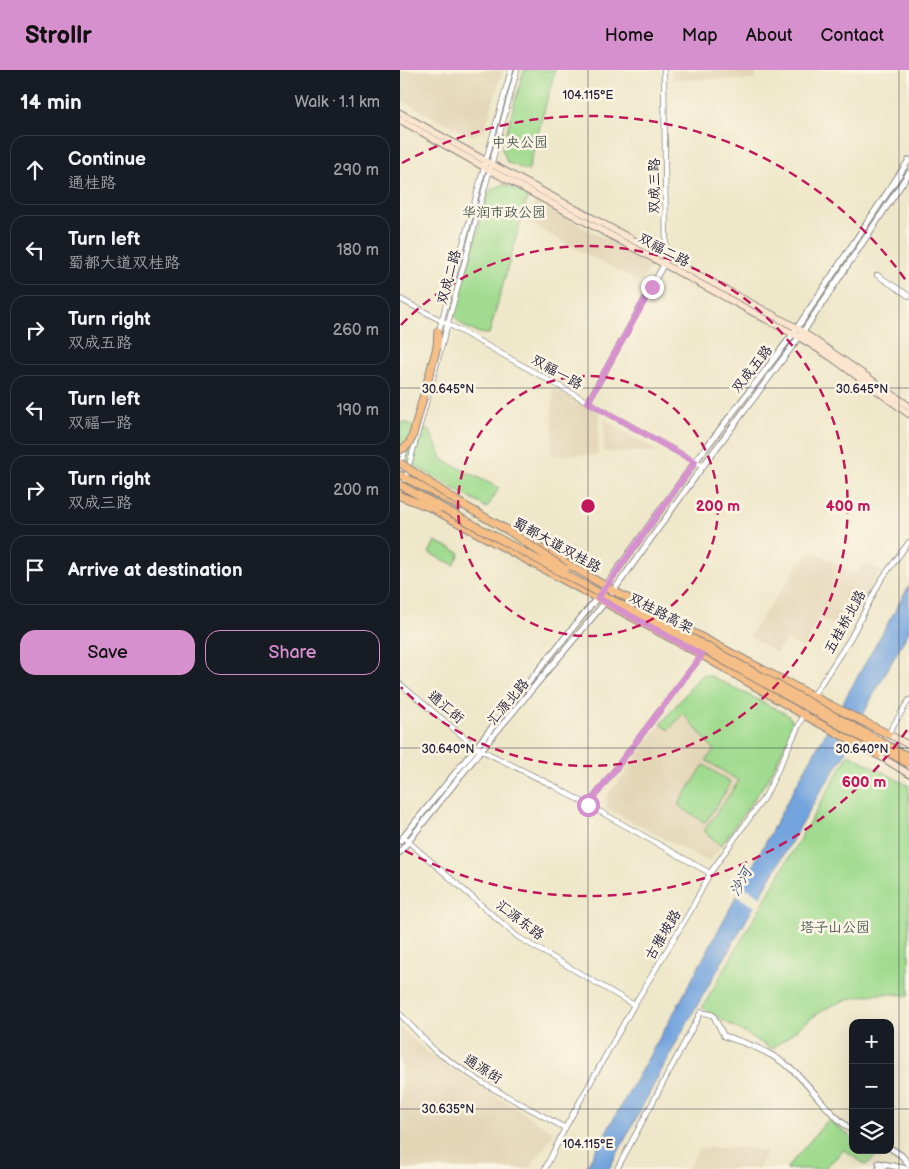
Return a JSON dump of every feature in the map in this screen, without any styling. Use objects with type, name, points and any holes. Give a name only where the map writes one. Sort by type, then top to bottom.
[{"type":"main road","name":"双福二路","points":[[400,113],[488,166]]},
{"type":"main road","name":"双福二路","points":[[400,120],[798,333],[909,411]]},
{"type":"main road","points":[[400,450],[407,446],[412,438],[437,347],[438,332]]},
{"type":"main road","points":[[400,465],[458,502],[509,531],[564,571]]},
{"type":"main road","name":"双桂路高架","points":[[402,478],[877,752],[909,766]]},
{"type":"main road","name":"蜀都大道双桂路","points":[[402,478],[547,552],[614,591],[828,704],[880,734],[888,734]]},
{"type":"main road","name":"双桂路高架","points":[[400,485],[909,757]]},
{"type":"main road","name":"蜀都大道双桂路","points":[[400,490],[702,655],[804,715],[877,752]]},
{"type":"main road","points":[[400,496],[437,510],[564,571]]},
{"type":"main road","points":[[888,734],[909,745]]},
{"type":"main road","points":[[877,752],[909,774]]},
{"type":"street","name":"双成二路","points":[[400,490],[448,324],[511,70]]},
{"type":"street","name":"双成二路","points":[[400,465],[405,453],[441,321],[517,70]]},
{"type":"street","name":"双成三路","points":[[588,402],[665,261],[664,70]]},
{"type":"street","name":"双成五路","points":[[606,586],[695,462],[798,333],[909,160]]},
{"type":"street","name":"双成五路","points":[[614,591],[798,333],[909,173]]},
{"type":"street","points":[[877,275],[909,296]]},
{"type":"street","name":"双福一路","points":[[400,299],[703,466]]},
{"type":"street","name":"五桂桥北路","points":[[804,715],[813,696],[850,639],[881,580],[909,542]]},
{"type":"street","name":"汇源北路","points":[[400,852],[606,586]]},
{"type":"street","name":"汇源北路","points":[[402,839],[614,591]]},
{"type":"street","points":[[588,805],[702,655]]},
{"type":"street","name":"通汇街","points":[[400,684],[479,749],[588,805],[710,872]]},
{"type":"street","points":[[877,752],[875,752],[876,744],[888,734],[909,700]]},
{"type":"street","points":[[804,715],[812,710],[824,712],[869,736],[880,734]]},
{"type":"street","name":"古雅坡路","points":[[545,1169],[565,1128],[634,1005],[691,910],[710,872],[766,795],[804,715]]},
{"type":"street","name":"汇源东路","points":[[402,839],[408,842],[518,937],[634,1005]]},
{"type":"street","points":[[617,1169],[701,1012],[713,1016],[724,1036],[765,1051],[786,1065],[829,1110],[849,1127]]},
{"type":"street","name":"通源街","points":[[400,1014],[435,1051],[483,1083],[565,1128]]},
{"type":"street","points":[[894,1151],[909,1164]]},
{"type":"street","points":[[880,1167],[907,1169]]},
{"type":"shaded area","points":[[400,70],[503,70],[484,131],[471,136],[400,100]]},
{"type":"shaded area","points":[[672,70],[756,70],[756,80],[672,79]]},
{"type":"shaded area","points":[[535,201],[651,264],[641,283],[528,223]]},
{"type":"shaded area","points":[[553,388],[599,413],[598,455],[552,455]]},
{"type":"shaded area","points":[[604,419],[659,452],[604,452]]},
{"type":"shaded area","points":[[813,551],[855,574],[865,562],[881,571],[845,631],[819,618],[804,648],[786,639],[776,653],[749,636],[788,581],[797,565]]},
{"type":"shaded area","points":[[683,713],[715,750],[707,760],[740,782],[704,831],[721,846],[709,862],[608,809],[606,797],[627,772],[626,770],[661,724],[669,730]]},
{"type":"shaded area","points":[[400,1027],[427,1052],[450,1068],[554,1132],[530,1169],[405,1169],[400,1163]]},
{"type":"shaded area","points":[[699,1148],[747,1148],[766,1151],[758,1169],[688,1169]]},
{"type":"green space","name":"中央公园","points":[[524,70],[555,70],[528,171],[507,162],[502,148]]},
{"type":"green space","name":"华润市政公园","points":[[504,184],[528,196],[489,334],[484,334],[464,326],[454,315],[489,191]]},
{"type":"green space","points":[[404,422],[430,431],[443,460],[499,488],[487,508],[400,457],[400,423]]},
{"type":"green space","points":[[435,541],[460,553],[454,565],[429,553]]},
{"type":"green space","points":[[701,675],[711,676],[788,715],[795,725],[768,779],[721,846],[704,831],[739,781],[706,760],[714,750],[683,713],[669,730],[661,724]]},
{"type":"green space","name":"塔子山公园","points":[[849,754],[909,786],[909,996],[899,994],[866,995],[834,1004],[812,1018],[772,1049],[702,1008]]},
{"type":"green space","points":[[704,765],[731,783],[705,823],[678,805]]},
{"type":"green space","points":[[828,1120],[849,1135],[849,1153],[844,1150],[824,1169],[786,1169]]},
{"type":"green space","points":[[850,1154],[878,1154],[866,1165]]},
{"type":"water","points":[[909,586],[909,631],[870,701],[844,756],[820,792],[683,1030],[609,1169],[585,1169],[676,1009],[800,778]]},
{"type":"pier","points":[[741,885],[763,898],[757,908],[735,895]]},
{"type":"route","points":[[588,805],[702,655],[598,598],[695,462],[588,402],[652,287]]},
{"type":"water label","name":"沙河","points":[[741,882]]}]
